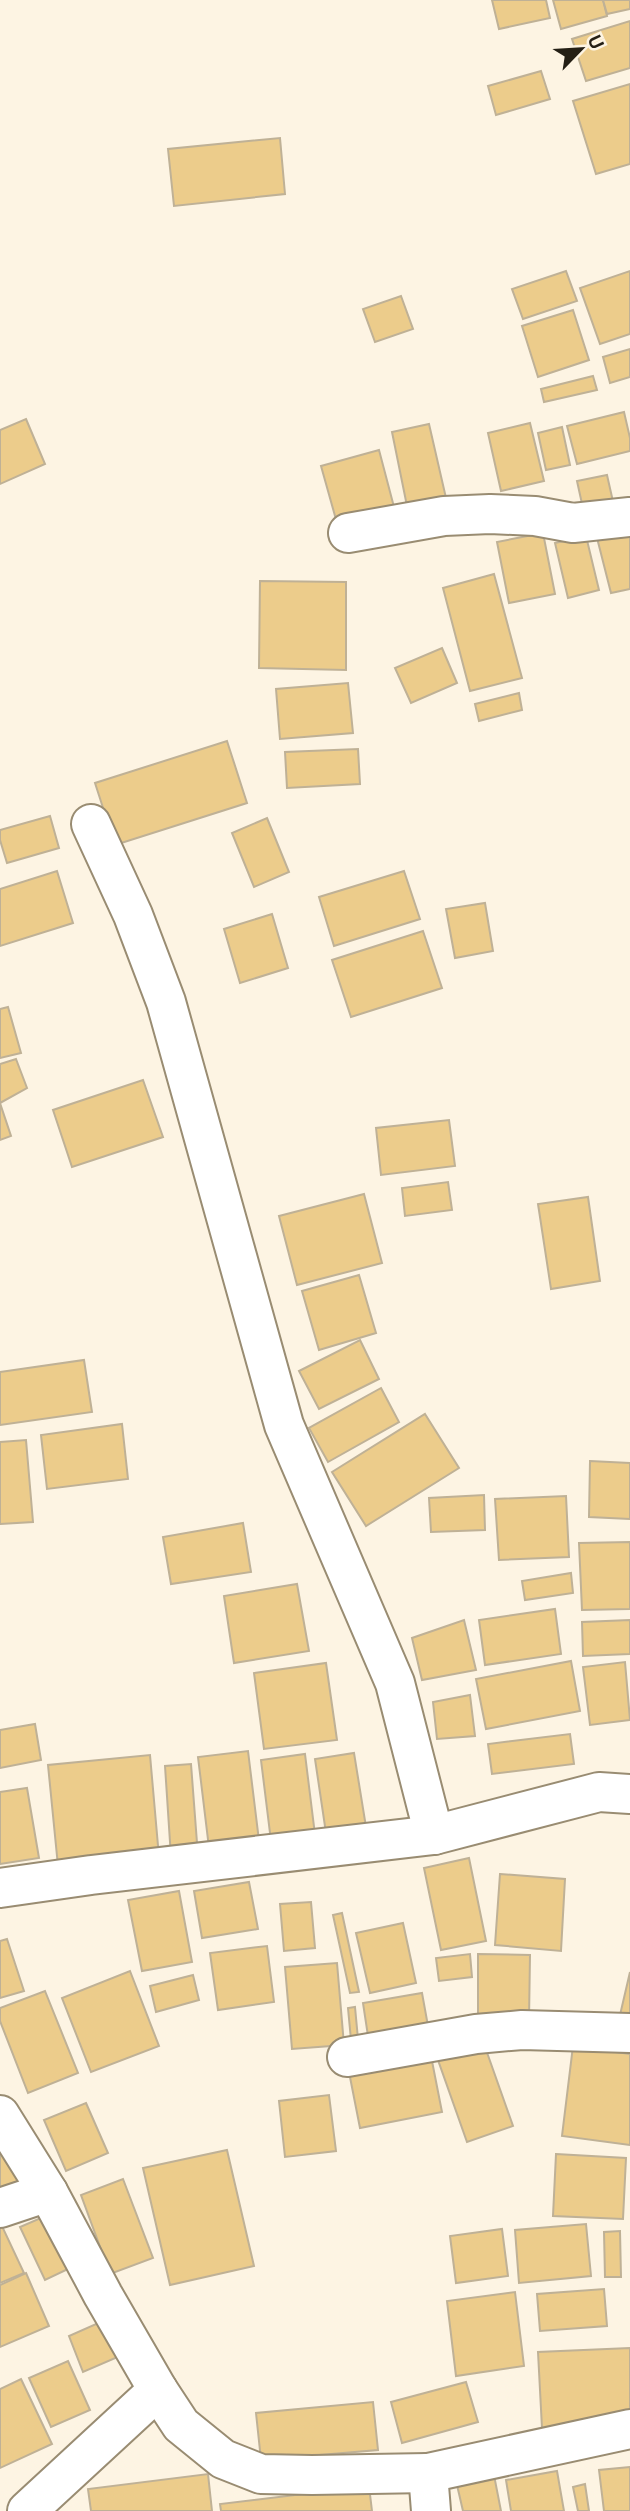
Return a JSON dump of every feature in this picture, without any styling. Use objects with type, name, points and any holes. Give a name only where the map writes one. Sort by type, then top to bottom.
[{"type":"street","points":[[348,533],[444,516],[535,516],[573,523],[630,517]]},
{"type":"street","points":[[91,824],[133,915],[166,1002],[284,1424],[395,1683],[434,1835]]},
{"type":"street","points":[[0,1888],[434,1835],[599,1793],[630,1794]]},
{"type":"street","points":[[347,2057],[476,2034],[522,2030],[630,2033]]},
{"type":"street","points":[[0,2115],[48,2192],[158,2390],[181,2425],[223,2459],[261,2474],[428,2473],[630,2428]]},
{"type":"street","points":[[0,2208],[48,2192]]},
{"type":"street","points":[[27,2511],[158,2390]]},
{"type":"street","points":[[428,2473],[431,2511]]},
{"type":"building","points":[[492,0],[546,0],[550,18],[499,29]]},
{"type":"building","points":[[553,0],[603,0],[607,16],[561,29]]},
{"type":"building","points":[[603,0],[630,0],[630,9],[607,14]]},
{"type":"building","points":[[630,21],[630,68],[586,81],[572,39]]},
{"type":"building","points":[[541,71],[550,99],[496,115],[488,86]]},
{"type":"building","points":[[630,84],[630,164],[596,174],[573,101]]},
{"type":"building","points":[[280,138],[285,194],[174,206],[168,149]]},
{"type":"building","points":[[566,271],[577,301],[523,319],[512,289]]},
{"type":"building","points":[[630,271],[630,334],[600,344],[580,288]]},
{"type":"building","points":[[401,296],[413,329],[375,342],[363,309]]},
{"type":"building","points":[[573,310],[589,360],[538,377],[522,326]]},
{"type":"building","points":[[630,349],[630,377],[610,383],[603,357]]},
{"type":"building","points":[[593,376],[597,390],[544,402],[541,389]]},
{"type":"building","points":[[624,412],[630,451],[577,464],[567,426]]},
{"type":"building","points":[[26,419],[45,464],[0,484],[0,430]]},
{"type":"building","points":[[530,423],[544,481],[501,491],[488,433]]},
{"type":"building","points":[[429,424],[446,498],[407,506],[392,432]]},
{"type":"building","points":[[562,427],[570,465],[546,470],[538,433]]},
{"type":"building","points":[[379,450],[394,507],[337,523],[321,466]]},
{"type":"building","points":[[607,475],[614,506],[584,513],[577,481]]},
{"type":"building","points":[[630,522],[630,589],[611,593],[595,530]]},
{"type":"building","points":[[543,533],[555,594],[509,603],[497,542]]},
{"type":"building","points":[[586,536],[599,590],[568,598],[555,543]]},
{"type":"building","points":[[494,574],[522,678],[470,691],[443,588]]},
{"type":"building","points":[[260,581],[346,582],[346,670],[259,668]]},
{"type":"building","points":[[442,648],[457,683],[411,703],[395,668]]},
{"type":"building","points":[[348,683],[353,733],[280,739],[276,689]]},
{"type":"building","points":[[519,693],[522,710],[479,721],[475,704]]},
{"type":"building","points":[[227,741],[247,803],[115,845],[95,783]]},
{"type":"building","points":[[358,749],[360,784],[287,788],[285,752]]},
{"type":"building","points":[[50,816],[59,848],[7,863],[0,830]]},
{"type":"building","points":[[267,818],[289,872],[254,887],[232,833]]},
{"type":"building","points":[[57,871],[73,923],[0,946],[0,889]]},
{"type":"building","points":[[404,871],[420,919],[334,946],[319,897]]},
{"type":"building","points":[[485,903],[493,951],[455,958],[446,909]]},
{"type":"building","points":[[272,914],[288,968],[240,983],[224,929]]},
{"type":"building","points":[[423,931],[442,988],[351,1017],[332,960]]},
{"type":"building","points":[[8,1007],[21,1053],[0,1058],[0,1009]]},
{"type":"building","points":[[16,1059],[27,1088],[0,1103],[0,1064]]},
{"type":"building","points":[[143,1080],[163,1137],[72,1167],[53,1110]]},
{"type":"building","points":[[0,1103],[11,1136],[0,1140]]},
{"type":"building","points":[[449,1120],[455,1166],[381,1175],[376,1128]]},
{"type":"building","points":[[448,1182],[452,1210],[405,1216],[402,1188]]},
{"type":"building","points":[[364,1194],[382,1263],[297,1285],[279,1216]]},
{"type":"building","points":[[588,1197],[600,1281],[551,1289],[538,1204]]},
{"type":"building","points":[[359,1275],[376,1333],[319,1350],[302,1291]]},
{"type":"building","points":[[360,1340],[379,1379],[319,1409],[299,1371]]},
{"type":"building","points":[[84,1360],[92,1412],[0,1425],[0,1372]]},
{"type":"building","points":[[381,1388],[399,1422],[328,1462],[309,1428]]},
{"type":"building","points":[[425,1414],[459,1468],[366,1526],[332,1472]]},
{"type":"building","points":[[122,1424],[128,1479],[47,1489],[41,1435]]},
{"type":"building","points":[[26,1440],[33,1522],[0,1524],[0,1442]]},
{"type":"building","points":[[590,1461],[630,1463],[630,1519],[589,1517]]},
{"type":"building","points":[[484,1495],[485,1530],[431,1532],[429,1498]]},
{"type":"building","points":[[566,1496],[569,1557],[499,1560],[495,1499]]},
{"type":"building","points":[[243,1523],[251,1572],[171,1584],[163,1537]]},
{"type":"building","points":[[630,1542],[630,1609],[582,1610],[579,1543]]},
{"type":"building","points":[[571,1573],[573,1593],[525,1600],[522,1581]]},
{"type":"building","points":[[297,1584],[309,1651],[234,1663],[224,1596]]},
{"type":"building","points":[[555,1609],[561,1654],[485,1665],[479,1620]]},
{"type":"building","points":[[464,1620],[476,1670],[422,1680],[412,1638]]},
{"type":"building","points":[[630,1620],[630,1654],[583,1656],[582,1622]]},
{"type":"building","points":[[571,1661],[580,1711],[486,1729],[476,1679]]},
{"type":"building","points":[[625,1662],[630,1720],[590,1725],[583,1667]]},
{"type":"building","points":[[326,1663],[337,1740],[264,1749],[254,1673]]},
{"type":"building","points":[[470,1695],[475,1736],[437,1739],[433,1702]]},
{"type":"building","points":[[35,1724],[41,1760],[0,1768],[0,1730]]},
{"type":"building","points":[[570,1734],[574,1764],[492,1774],[488,1744]]},
{"type":"building","points":[[248,1751],[260,1849],[210,1856],[198,1757]]},
{"type":"building","points":[[354,1753],[366,1827],[326,1833],[315,1759]]},
{"type":"building","points":[[305,1754],[316,1843],[272,1849],[261,1760]]},
{"type":"building","points":[[150,1755],[159,1857],[58,1866],[48,1765]]},
{"type":"building","points":[[191,1764],[198,1856],[171,1857],[165,1766]]},
{"type":"building","points":[[27,1788],[39,1858],[0,1864],[0,1792]]},
{"type":"building","points":[[469,1858],[486,1941],[441,1950],[424,1868]]},
{"type":"building","points":[[500,1874],[565,1879],[561,1951],[495,1945]]},
{"type":"building","points":[[249,1882],[258,1929],[202,1938],[194,1891]]},
{"type":"building","points":[[179,1891],[192,1962],[142,1971],[128,1900]]},
{"type":"building","points":[[311,1902],[315,1948],[284,1951],[280,1904]]},
{"type":"building","points":[[342,1913],[359,1992],[350,1993],[333,1915]]},
{"type":"building","points":[[403,1923],[416,1983],[370,1993],[356,1933]]},
{"type":"building","points":[[7,1939],[24,1991],[0,1998],[0,1941]]},
{"type":"building","points":[[267,1946],[274,2002],[218,2010],[210,1953]]},
{"type":"building","points":[[470,1954],[472,1977],[439,1981],[436,1958]]},
{"type":"building","points":[[478,1954],[530,1955],[529,2020],[478,2019]]},
{"type":"building","points":[[337,1963],[344,2045],[292,2049],[285,1967]]},
{"type":"building","points":[[130,1971],[159,2046],[91,2072],[62,1998]]},
{"type":"building","points":[[630,1972],[630,2018],[620,2015]]},
{"type":"building","points":[[193,1975],[199,2000],[156,2012],[150,1986]]},
{"type":"building","points":[[45,1991],[78,2073],[28,2093],[0,2021],[0,2008]]},
{"type":"building","points":[[422,1993],[428,2026],[368,2036],[363,2003]]},
{"type":"building","points":[[355,2007],[358,2039],[351,2040],[348,2008]]},
{"type":"building","points":[[484,2044],[513,2126],[467,2142],[438,2060]]},
{"type":"building","points":[[573,2046],[630,2054],[630,2145],[562,2136]]},
{"type":"building","points":[[431,2056],[442,2112],[360,2128],[349,2072]]},
{"type":"building","points":[[329,2095],[336,2151],[285,2157],[279,2101]]},
{"type":"building","points":[[86,2103],[108,2153],[66,2171],[44,2120]]},
{"type":"building","points":[[0,2136],[24,2181],[0,2193]]},
{"type":"building","points":[[227,2150],[254,2266],[170,2285],[143,2168]]},
{"type":"building","points":[[556,2154],[626,2158],[623,2219],[553,2216]]},
{"type":"building","points":[[123,2179],[153,2258],[110,2274],[81,2195]]},
{"type":"building","points":[[43,2217],[68,2269],[45,2280],[20,2227]]},
{"type":"building","points":[[0,2222],[24,2273],[0,2283]]},
{"type":"building","points":[[586,2224],[591,2276],[519,2283],[515,2230]]},
{"type":"building","points":[[502,2229],[508,2276],[456,2283],[450,2236]]},
{"type":"building","points":[[620,2231],[621,2277],[605,2277],[604,2232]]},
{"type":"building","points":[[26,2273],[49,2326],[0,2347],[0,2285]]},
{"type":"building","points":[[604,2289],[607,2326],[540,2331],[537,2294]]},
{"type":"building","points":[[515,2292],[524,2366],[456,2376],[447,2301]]},
{"type":"building","points":[[105,2320],[120,2356],[83,2372],[69,2336]]},
{"type":"building","points":[[630,2348],[630,2424],[542,2428],[538,2352]]},
{"type":"building","points":[[68,2361],[90,2410],[51,2427],[29,2378]]},
{"type":"building","points":[[21,2379],[52,2444],[0,2468],[0,2389]]},
{"type":"building","points":[[466,2382],[478,2422],[402,2443],[391,2402]]},
{"type":"building","points":[[373,2402],[378,2450],[261,2460],[256,2413]]},
{"type":"building","points":[[492,2465],[501,2511],[463,2511],[454,2472]]},
{"type":"building","points":[[630,2467],[630,2511],[604,2511],[599,2470]]},
{"type":"building","points":[[557,2471],[564,2511],[511,2511],[506,2480]]},
{"type":"building","points":[[208,2474],[212,2511],[91,2511],[88,2489]]},
{"type":"building","points":[[585,2484],[589,2511],[578,2511],[573,2487]]},
{"type":"building","points":[[369,2486],[372,2511],[221,2511],[220,2504]]}]
